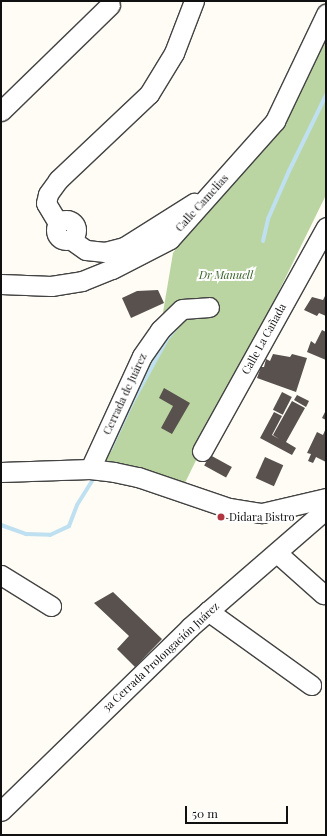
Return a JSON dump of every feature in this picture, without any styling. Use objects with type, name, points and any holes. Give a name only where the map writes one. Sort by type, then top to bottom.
[{"type":"street","points":[[194,1],[174,53],[149,94],[58,180],[48,194],[46,203],[58,223],[55,232],[57,236],[61,239],[70,239],[86,250],[105,252],[124,247],[210,193]]},
{"type":"street","points":[[1,111],[110,5]]},
{"type":"street","name":"Calle Camelias","points":[[1,284],[51,286],[82,281],[112,269],[170,239],[276,120],[326,14]]},
{"type":"street","name":"Calle La Cañada","points":[[202,451],[326,227]]},
{"type":"street","name":"Cerrada de Juárez","points":[[90,469],[142,356],[160,330],[182,309],[209,307]]},
{"type":"street","points":[[1,472],[90,469],[138,477],[229,508],[262,513],[326,498]]},
{"type":"street","name":"3a Cerrada Prolongación Juárez","points":[[1,811],[208,611],[277,553],[326,509]]},
{"type":"street","points":[[277,553],[323,594]]},
{"type":"street","points":[[1,575],[51,606]]},
{"type":"street","points":[[208,611],[311,685]]},
{"type":"green space","name":"Dr Manuell","points":[[326,32],[326,195],[181,491],[90,469],[160,330],[173,253]]},
{"type":"building","points":[[158,290],[164,303],[131,318],[122,298],[137,291]]},
{"type":"building","points":[[326,294],[326,316],[319,313],[317,316],[304,310],[312,297],[323,300]]},
{"type":"building","points":[[322,330],[326,332],[326,360],[307,352],[311,341],[315,344]]},
{"type":"building","points":[[273,354],[290,357],[292,354],[307,358],[296,392],[257,378],[261,367],[264,367],[266,359],[270,361]]},
{"type":"building","points":[[164,388],[190,403],[172,434],[161,428],[173,406],[159,398]]},
{"type":"building","points":[[282,392],[292,397],[283,415],[273,410]]},
{"type":"building","points":[[297,395],[309,401],[306,407],[294,400]]},
{"type":"building","points":[[292,401],[305,408],[286,442],[296,448],[292,455],[260,438],[274,412],[282,416],[272,435],[279,439],[273,435]]},
{"type":"building","points":[[326,410],[326,420],[322,418]]},
{"type":"building","points":[[326,428],[326,462],[316,457],[313,463],[308,461],[311,454],[307,453],[317,432],[323,435]]},
{"type":"building","points":[[210,455],[232,467],[226,478],[204,465]]},
{"type":"building","points":[[265,457],[283,465],[274,486],[256,478]]},
{"type":"building","points":[[113,592],[162,639],[135,667],[117,649],[129,636],[94,603]]},
{"type":"waterway","points":[[263,241],[268,219],[289,171],[326,95]]},
{"type":"waterway","points":[[110,450],[132,403],[167,339],[177,327]]},
{"type":"waterway","points":[[1,525],[26,534],[50,535],[69,526],[77,505],[92,481]]},
{"type":"place","name":"Didara Bistro","points":[[221,517]]}]
